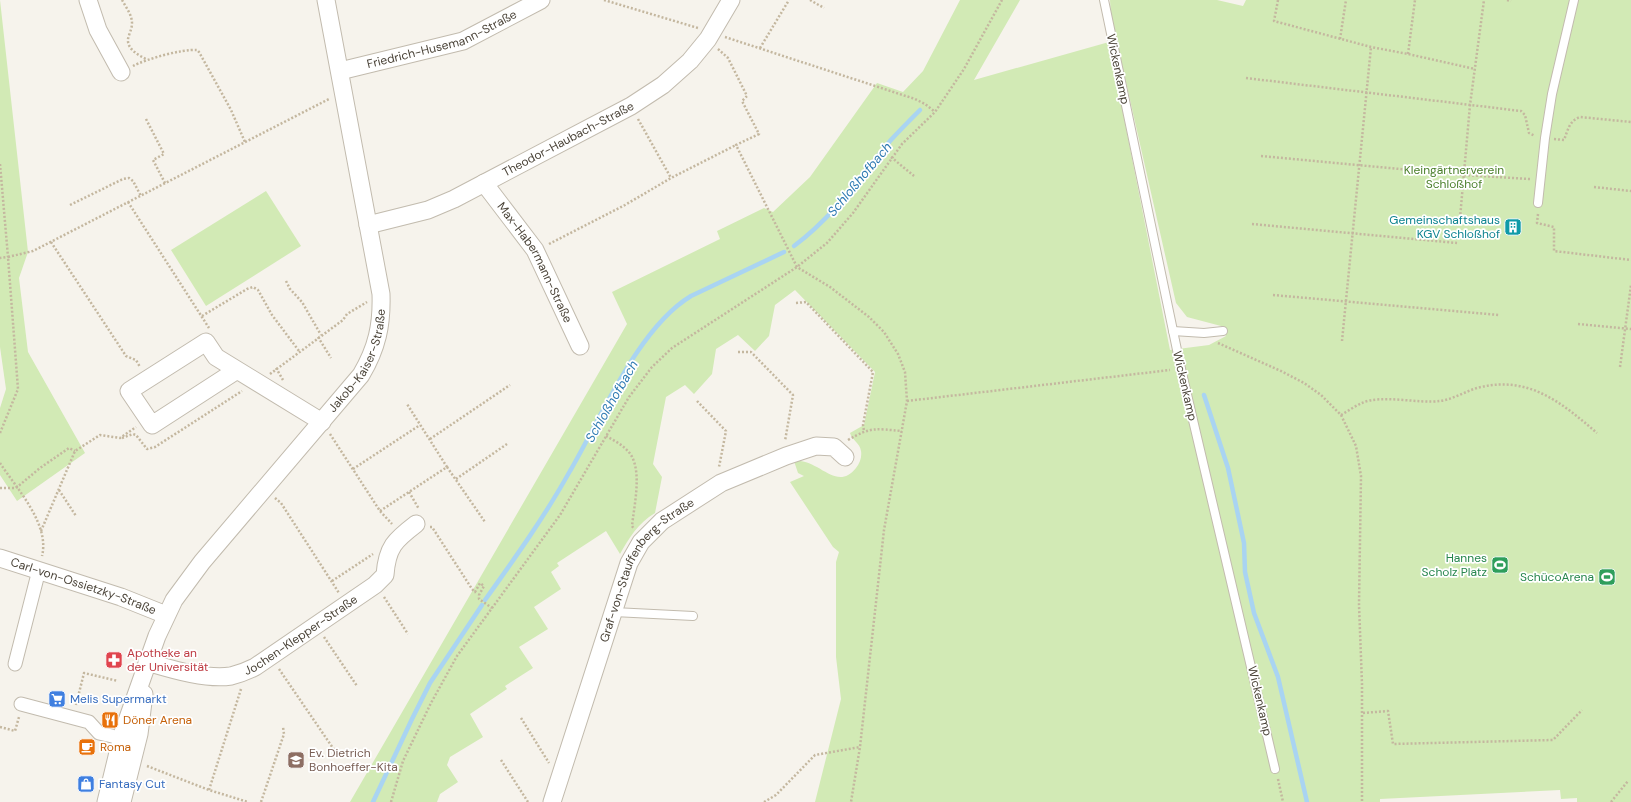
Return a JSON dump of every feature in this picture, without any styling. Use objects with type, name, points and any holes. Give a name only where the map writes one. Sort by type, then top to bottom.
[{"type":"street","points":[[88,0],[98,30],[121,72]]},
{"type":"street","name":"Jakob-Kaiser-Straße","points":[[106,802],[123,732],[166,614],[178,594],[202,562],[361,375],[371,358],[378,339],[381,294],[326,0]]},
{"type":"street","name":"Friedrich-Husemann-Straße","points":[[340,71],[463,41],[541,0]]},
{"type":"street","name":"Theodor-Haubach-Straße","points":[[368,225],[428,210],[454,199],[631,106],[668,80],[690,61],[710,35],[731,0]]},
{"type":"street","name":"Max-Habermann-Straße","points":[[484,183],[535,250],[580,346]]},
{"type":"street","points":[[237,370],[152,425],[129,392],[206,342],[216,357],[322,422]]},
{"type":"street","name":"Graf-von-Stauffenberg-Straße","points":[[552,802],[629,563],[641,542],[662,521],[721,483],[786,456],[816,446],[839,452]]},
{"type":"street","name":"Jochen-Klepper-Straße","points":[[148,662],[177,670],[218,677],[232,676],[255,667],[375,585],[385,575],[386,561],[389,550],[402,535],[416,524]]},
{"type":"street","name":"Carl-von-Ossietzky-Straße","points":[[0,558],[121,597],[166,614]]},
{"type":"street","points":[[15,664],[39,570]]},
{"type":"street","name":"Jakob-Kaiser-Straße","points":[[122,802],[139,734],[148,662]]},
{"type":"street","points":[[22,704],[89,722],[99,733],[112,736]]},
{"type":"lane","name":"Wickenkamp","points":[[1104,0],[1181,369],[1276,769]]},
{"type":"lane","points":[[1538,203],[1545,138],[1552,94],[1574,0]]},
{"type":"lane","points":[[1173,331],[1204,333],[1223,331]]},
{"type":"lane","points":[[614,612],[693,616]]},
{"type":"path","points":[[122,0],[131,17],[132,24],[128,40],[130,48],[146,59]]},
{"type":"path","points":[[604,0],[710,35],[760,48],[914,99],[926,104],[935,112]]},
{"type":"path","points":[[760,48],[789,0]]},
{"type":"path","points":[[810,0],[824,8]]},
{"type":"path","points":[[391,802],[403,761],[431,703],[457,656],[560,515],[629,397],[652,367],[672,348],[797,267],[827,243],[841,228],[891,158],[906,140],[935,112],[964,69],[1002,0]]},
{"type":"path","points":[[1278,0],[1274,21],[1371,47],[1474,69]]},
{"type":"path","points":[[1340,39],[1346,0]]},
{"type":"path","points":[[1408,54],[1415,0]]},
{"type":"path","points":[[1460,218],[1470,105],[1474,69],[1477,62],[1484,0]]},
{"type":"path","points":[[1507,0],[1511,1]]},
{"type":"path","points":[[535,250],[625,205],[671,178],[759,134],[742,101],[746,96],[728,58],[710,35]]},
{"type":"path","points":[[1342,341],[1358,165],[1371,47]]},
{"type":"path","points":[[121,72],[146,59],[152,59],[192,49],[196,50],[199,52],[231,110],[245,142]]},
{"type":"path","points":[[1246,78],[1524,112],[1529,133],[1545,138],[1564,140],[1570,124],[1580,117],[1631,122]]},
{"type":"path","points":[[0,258],[33,251],[344,92]]},
{"type":"path","points":[[631,106],[671,178]]},
{"type":"path","points":[[146,119],[164,154],[153,160],[165,184]]},
{"type":"path","points":[[736,145],[797,267],[830,287],[869,317],[884,332],[891,342],[902,362],[905,372],[907,401],[884,530],[860,747],[851,802]]},
{"type":"path","points":[[1261,156],[1464,175],[1525,179]]},
{"type":"path","points":[[891,158],[914,176]]},
{"type":"path","points":[[0,164],[18,389],[0,433]]},
{"type":"path","points":[[70,205],[123,179],[129,178],[133,181],[141,196]]},
{"type":"path","points":[[1594,187],[1631,191]]},
{"type":"path","points":[[128,202],[210,327],[206,342]]},
{"type":"path","points":[[1538,214],[1537,224],[1554,226],[1554,251],[1631,260]]},
{"type":"path","points":[[1252,224],[1457,243]]},
{"type":"path","points":[[51,242],[126,356],[136,360],[148,379]]},
{"type":"path","points":[[286,281],[290,289],[302,302],[331,358]]},
{"type":"path","points":[[1620,367],[1631,285]]},
{"type":"path","points":[[202,316],[247,289],[253,287],[258,290],[272,315],[299,351]]},
{"type":"path","points":[[259,383],[319,336],[343,320],[347,314],[381,294]]},
{"type":"path","points":[[1273,295],[1499,315]]},
{"type":"path","points":[[796,303],[806,302],[873,372],[863,425],[864,431]]},
{"type":"path","points":[[1578,324],[1631,329]]},
{"type":"path","points":[[1214,341],[1304,383],[1330,403],[1341,415],[1356,446],[1361,476],[1359,605],[1363,713],[1362,802]]},
{"type":"path","points":[[738,352],[751,352],[793,395],[784,445],[786,456]]},
{"type":"path","points":[[907,401],[1181,369]]},
{"type":"path","points":[[430,439],[510,385]]},
{"type":"path","points":[[1341,415],[1362,402],[1373,400],[1440,401],[1481,387],[1510,386],[1538,391],[1548,396],[1569,410],[1597,433]]},
{"type":"path","points":[[697,401],[726,431],[718,474],[721,483]]},
{"type":"path","points":[[407,404],[485,522]]},
{"type":"path","points":[[353,470],[420,425]]},
{"type":"path","points":[[41,531],[74,451],[100,435],[120,438],[135,428]]},
{"type":"path","points":[[839,452],[864,431],[873,429],[902,431]]},
{"type":"path","points":[[606,436],[619,443],[631,455],[637,470],[632,526],[641,542]]},
{"type":"path","points":[[332,438],[380,511],[402,535]]},
{"type":"path","points":[[456,479],[507,444]]},
{"type":"path","points":[[0,488],[16,488],[40,468],[69,448],[74,451]]},
{"type":"path","points":[[0,463],[27,503],[41,531],[44,542],[39,570]]},
{"type":"path","points":[[380,511],[448,467]]},
{"type":"path","points":[[59,489],[76,516]]},
{"type":"path","points":[[281,503],[347,605]]},
{"type":"path","points":[[416,524],[432,527],[472,589],[475,592],[480,583],[484,586],[478,595],[479,599],[492,608]]},
{"type":"path","points":[[332,581],[376,552]]},
{"type":"path","points":[[375,585],[408,634]]},
{"type":"path","points":[[330,646],[357,686]]},
{"type":"path","points":[[271,656],[337,754]]},
{"type":"path","points":[[209,790],[246,674],[245,672]]},
{"type":"path","points":[[72,717],[84,673],[118,681]]},
{"type":"path","points":[[0,727],[15,731],[22,704]]},
{"type":"path","points":[[1363,713],[1388,711],[1393,744],[1553,740],[1582,710]]},
{"type":"path","points":[[521,718],[552,768],[561,773]]},
{"type":"path","points":[[261,802],[284,734],[283,727]]},
{"type":"path","points":[[764,802],[776,794],[814,755],[860,747]]},
{"type":"path","points":[[501,760],[528,802]]},
{"type":"path","points":[[143,764],[209,790],[248,802]]},
{"type":"path","points":[[1276,769],[1283,802]]},
{"type":"path","points":[[1611,802],[1628,781]]},
{"type":"green space","points":[[0,0],[28,252],[19,278],[28,352],[85,453],[17,501],[0,475],[0,408],[6,389],[0,347]]},
{"type":"green space","name":"Kleingärtnerverein Schloßhof","points":[[960,0],[1020,0],[974,80],[1109,42],[1170,350],[1209,345],[1226,336],[1221,326],[1187,317],[1176,303],[1111,16],[1110,0],[1217,0],[1243,6],[1246,0],[1631,0],[1631,802],[1577,802],[1577,798],[1561,799],[1560,790],[1380,799],[1380,802],[815,802],[841,699],[836,657],[836,562],[839,552],[833,547],[790,482],[804,476],[798,473],[794,461],[803,461],[834,476],[841,477],[849,475],[856,468],[859,464],[861,451],[850,433],[864,425],[875,372],[795,290],[775,305],[769,336],[755,351],[738,335],[716,349],[712,374],[694,394],[685,385],[666,397],[653,464],[662,477],[655,513],[639,526],[620,554],[606,531],[557,563],[559,566],[551,572],[561,589],[534,607],[548,629],[519,647],[533,668],[505,686],[507,689],[470,714],[483,737],[450,757],[447,765],[458,782],[440,794],[437,802],[350,802],[627,324],[612,292],[720,239],[717,231],[764,208],[773,212],[810,177],[877,83],[903,92],[923,71]]},
{"type":"green space","points":[[266,191],[301,246],[206,306],[171,250]]},
{"type":"waterway","name":"Schloßhofbach","points":[[794,246],[834,210],[890,141],[920,110]]},
{"type":"waterway","name":"Schloßhofbach","points":[[485,600],[540,521],[582,450],[622,376],[654,329],[672,311],[691,296],[784,252]]},
{"type":"waterway","points":[[1204,395],[1228,468],[1244,543],[1245,572],[1254,613],[1278,677],[1307,802]]},
{"type":"waterway","name":"Schloßhofbach","points":[[373,802],[430,683],[482,605]]},
{"type":"place","name":"Gemeinschaftshaus KGV Schloßhof","points":[[1513,227]]},
{"type":"place","name":"Hannes Scholz Platz","points":[[1500,565]]},
{"type":"place","name":"SchücoArena","points":[[1607,577]]},
{"type":"place","name":"Apotheke an der Universität","points":[[114,660]]},
{"type":"place","name":"Melis Supermarkt","points":[[57,699]]},
{"type":"place","name":"Döner Arena","points":[[110,720]]},
{"type":"place","name":"Roma","points":[[87,747]]},
{"type":"place","name":"Ev. Dietrich Bonhoeffer-Kita","points":[[296,760]]},
{"type":"place","name":"Fantasy Cut","points":[[86,784]]}]
